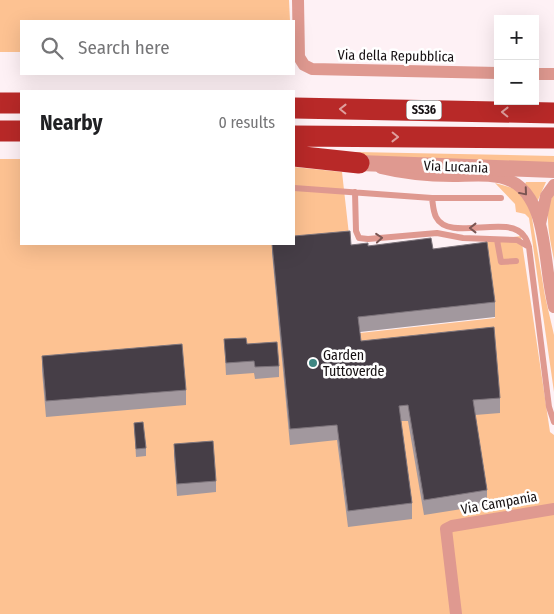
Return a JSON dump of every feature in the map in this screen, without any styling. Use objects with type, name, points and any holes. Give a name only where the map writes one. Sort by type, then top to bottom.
[{"type":"highway","points":[[0,102],[20,103]]},
{"type":"highway","name":"SS36","points":[[295,108],[554,112]]},
{"type":"highway","name":"SS36","points":[[295,136],[554,138]]},
{"type":"highway","points":[[295,156],[359,163]]},
{"type":"street","name":"Via della Repubblica","points":[[298,0],[299,57],[304,65],[312,69],[494,73]]},
{"type":"street","points":[[539,74],[554,74]]},
{"type":"street","points":[[359,163],[400,173],[497,178],[510,180],[520,186],[527,195],[540,224],[554,307]]},
{"type":"street","name":"Via Lucania","points":[[359,163],[554,170]]},
{"type":"street","points":[[540,224],[546,196],[554,185]]},
{"type":"street","name":"Via Campania","points":[[456,614],[446,529],[452,526],[554,508]]},
{"type":"lane","points":[[295,188],[432,198],[501,198]]},
{"type":"lane","points":[[355,192],[356,231],[359,238],[368,239],[438,233],[462,238],[517,240],[529,247]]},
{"type":"lane","points":[[432,198],[437,218],[443,224],[453,228],[512,228],[525,236],[529,247],[549,407],[554,422]]},
{"type":"lane","points":[[497,240],[501,262],[516,261]]},
{"type":"shaded area","points":[[0,0],[289,0],[290,20],[20,20],[20,52],[0,52]]},
{"type":"shaded area","points":[[356,152],[554,156],[554,166],[355,156]]},
{"type":"shaded area","points":[[0,159],[20,159],[20,245],[295,245],[295,167],[342,172],[360,333],[495,318],[485,241],[521,236],[550,432],[554,435],[554,614],[0,614]]},
{"type":"shaded area","points":[[526,182],[546,182],[538,200],[536,201],[525,184]]},
{"type":"shaded area","points":[[495,183],[516,189],[525,199],[531,212],[545,296],[554,335],[554,392],[529,218],[525,214],[516,212],[515,204]]},
{"type":"shaded area","points":[[554,193],[554,261],[548,218],[550,201]]},
{"type":"building","points":[[350,231],[351,245],[368,243],[368,246],[431,238],[433,249],[487,242],[495,302],[358,317],[361,341],[494,327],[500,398],[473,400],[487,490],[424,500],[408,405],[399,406],[412,503],[348,511],[337,425],[290,429],[272,245],[295,245],[295,236]]},
{"type":"building","points":[[246,338],[247,344],[277,342],[279,366],[255,367],[254,361],[226,363],[224,339]]},
{"type":"building","points":[[182,344],[186,390],[46,401],[42,356]]},
{"type":"building","points":[[143,422],[146,448],[136,449],[134,423]]},
{"type":"building","points":[[213,441],[216,481],[177,484],[174,444]]},
{"type":"place","name":"Garden Tuttoverde","points":[[313,363]]}]
